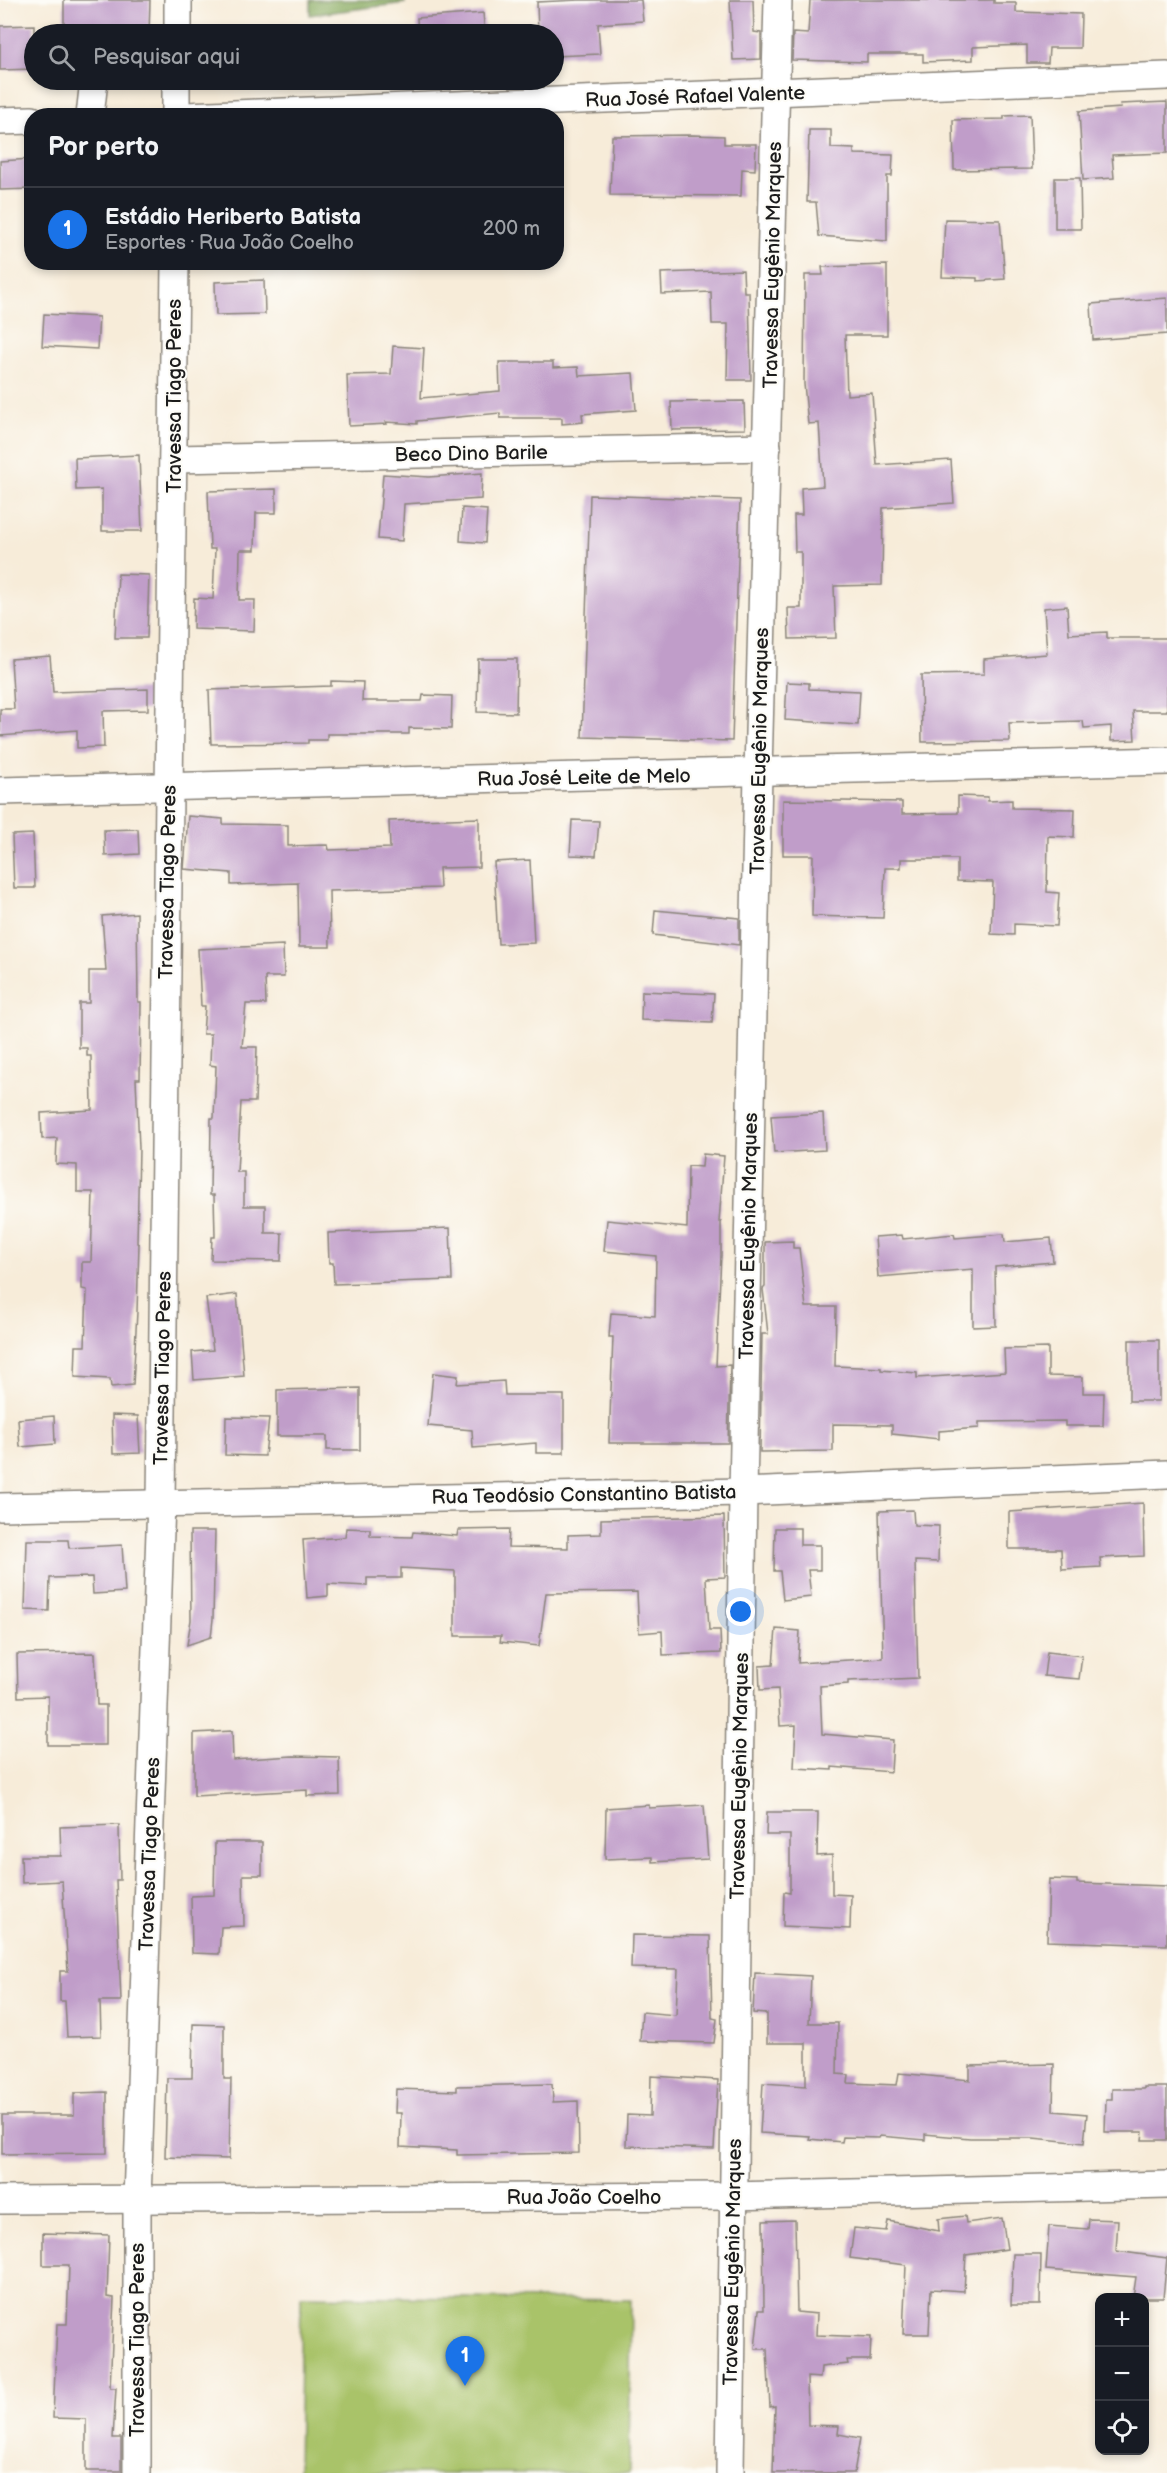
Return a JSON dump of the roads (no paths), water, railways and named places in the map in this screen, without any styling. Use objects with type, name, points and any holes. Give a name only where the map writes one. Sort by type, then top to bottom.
[{"type":"street","points":[[177,24],[178,0]]},
{"type":"street","name":"Travessa Eugênio Marques","points":[[730,2473],[743,1492],[758,772],[778,0]]},
{"type":"street","name":"Rua José Rafael Valente","points":[[391,108],[1167,76]]},
{"type":"street","points":[[91,108],[93,90]]},
{"type":"street","points":[[176,90],[176,108]]},
{"type":"street","points":[[0,121],[24,120]]},
{"type":"street","name":"Travessa Tiago Peres","points":[[137,2473],[137,2199],[161,1502],[175,270]]},
{"type":"street","name":"Beco Dino Barile","points":[[174,459],[767,447]]},
{"type":"street","name":"Rua José Leite de Melo","points":[[0,791],[1167,761]]},
{"type":"street","name":"Rua Teodósio Constantino Batista","points":[[0,1507],[743,1492],[1167,1474]]},
{"type":"street","name":"Rua João Coelho","points":[[0,2200],[732,2196],[1167,2186]]},
{"type":"place","name":"Estádio Heriberto Batista","points":[[465,2386]]}]
